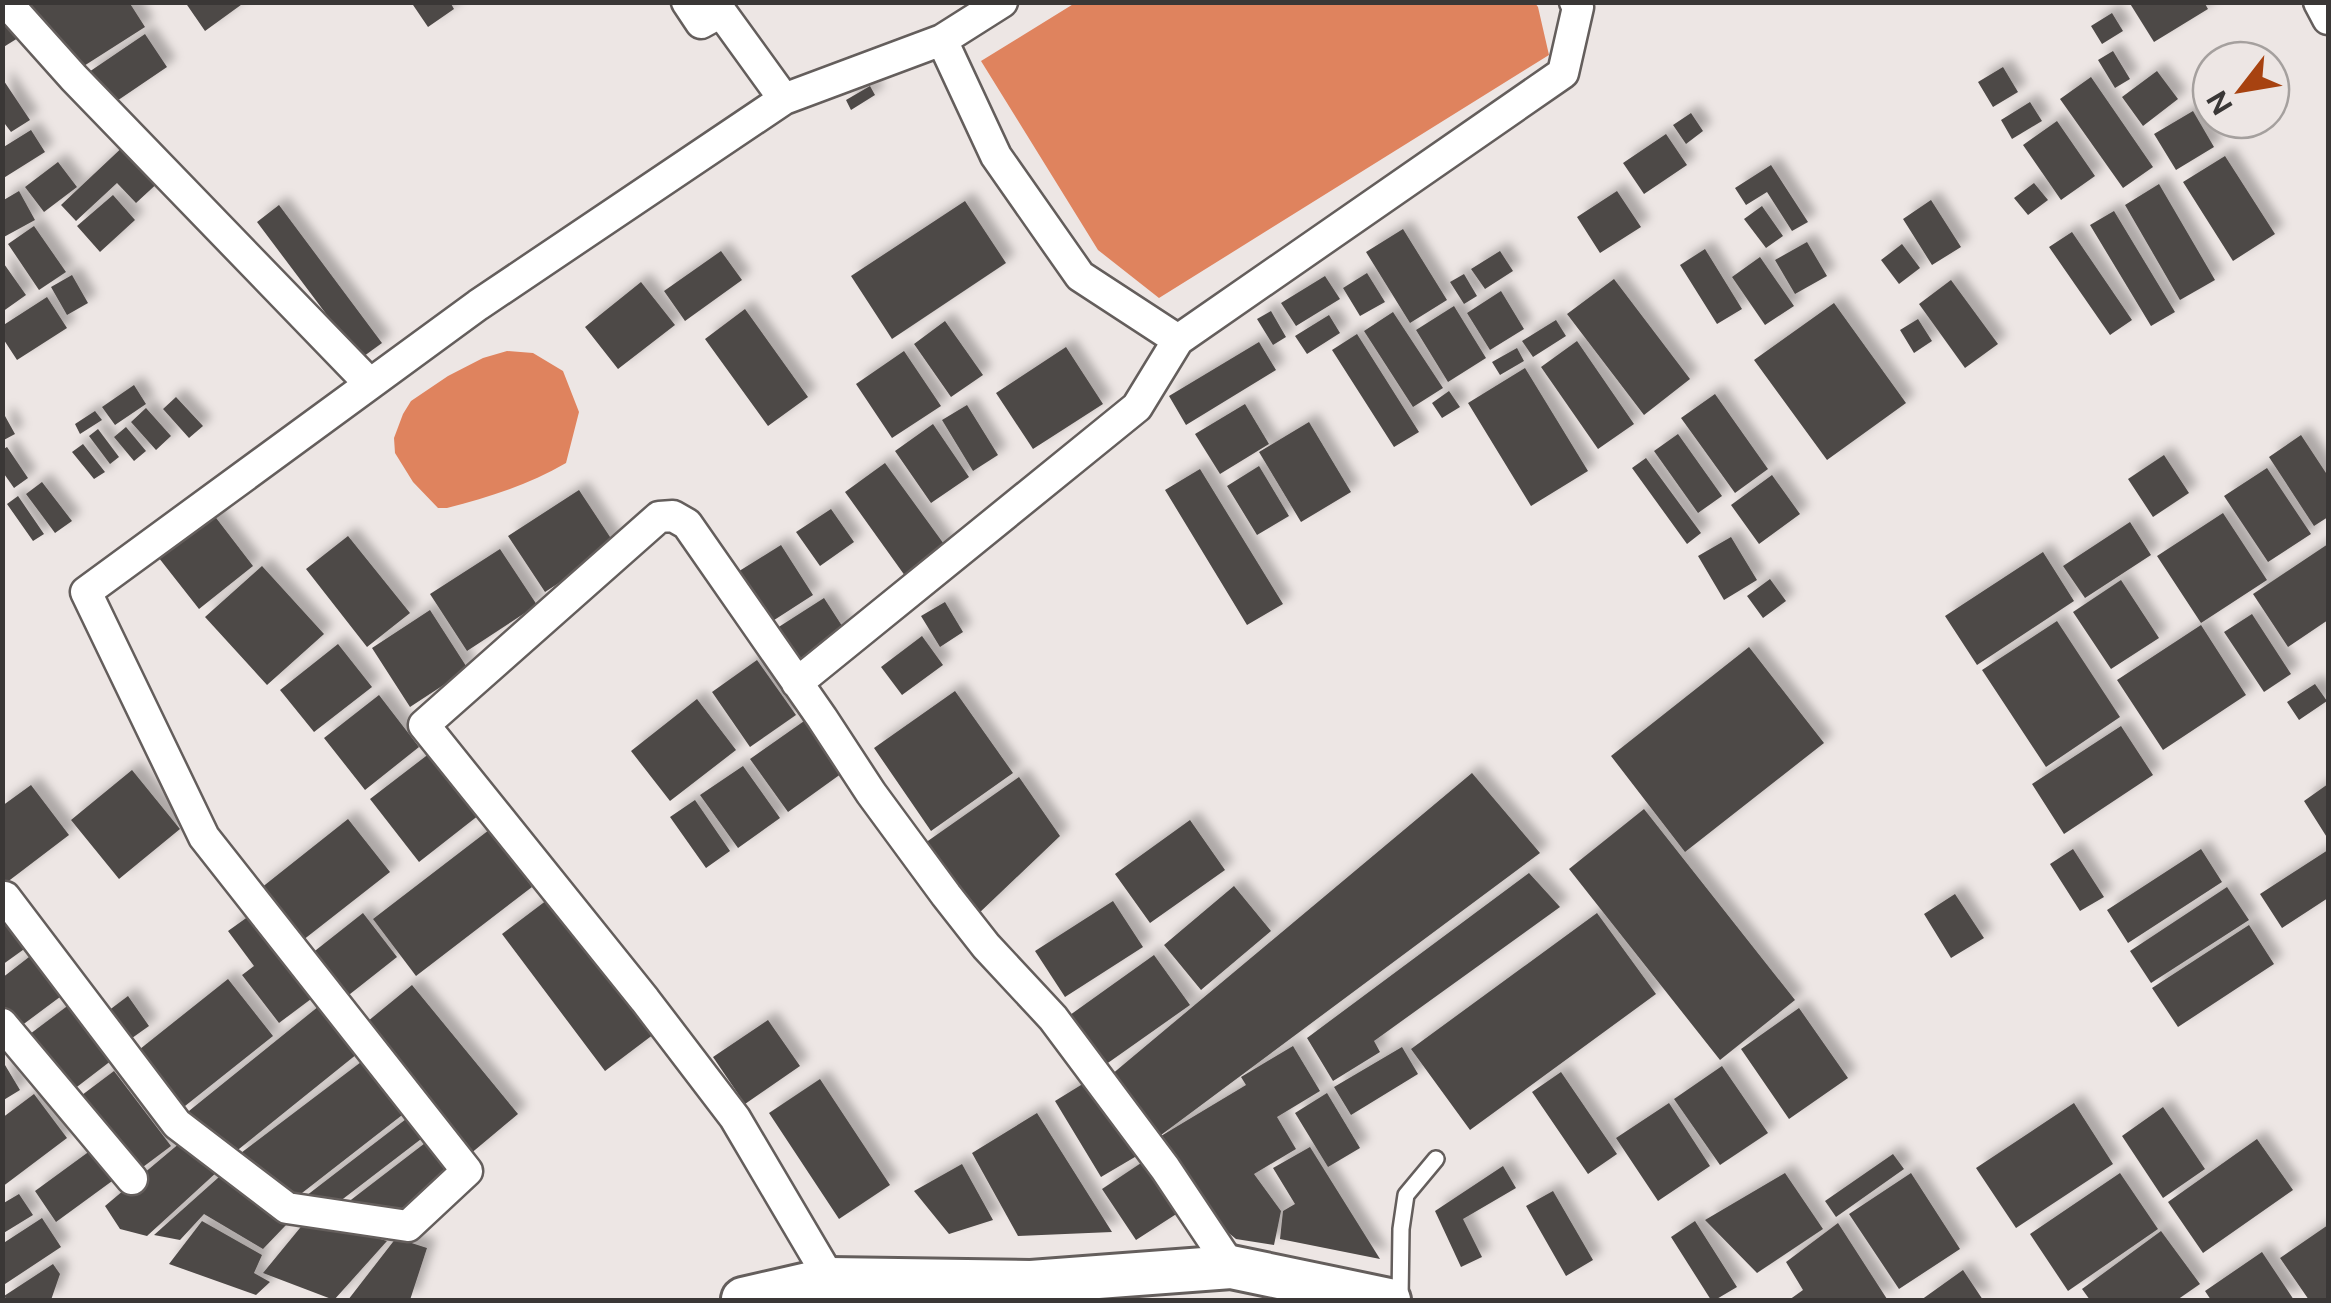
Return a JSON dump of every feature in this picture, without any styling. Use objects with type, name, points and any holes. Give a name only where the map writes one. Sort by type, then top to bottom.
[{"type":"main road","points":[[742,1300],[830,1279],[1032,1291],[1231,1267],[1389,1300]]},
{"type":"street","points":[[6,2],[74,78],[370,384]]},
{"type":"street","points":[[688,2],[702,23],[721,12],[784,99]]},
{"type":"street","points":[[2,898],[177,1124],[287,1208],[408,1226],[467,1171],[204,837],[86,592],[478,305],[784,99],[942,40],[1002,2]]},
{"type":"street","points":[[797,683],[1138,408],[1178,340],[1563,73],[1578,7],[1575,2]]},
{"type":"street","points":[[2320,2],[2328,19]]},
{"type":"street","points":[[942,40],[996,156],[1080,276],[1178,340]]},
{"type":"street","points":[[830,1279],[734,1118],[645,1000],[424,724],[659,517],[674,516],[687,524],[871,793],[986,946],[1053,1018],[1165,1168],[1231,1267]]},
{"type":"street","points":[[2,1024],[132,1179]]},
{"type":"lane","points":[[1400,1300],[1401,1228],[1406,1196],[1436,1159]]},
{"type":"shaded area","points":[[1075,3],[1535,3],[1549,55],[1159,298],[1098,250],[981,61]]},
{"type":"shaded area","points":[[507,351],[533,353],[563,371],[579,412],[566,463],[508,490],[438,508],[413,482],[395,453],[394,438],[403,414],[411,401],[448,376]]},
{"type":"building","points":[[21,2],[129,2],[145,27],[76,71]]},
{"type":"building","points":[[185,2],[245,2],[205,31]]},
{"type":"building","points":[[411,2],[450,2],[454,9],[428,27]]},
{"type":"building","points":[[2129,2],[2204,2],[2208,9],[2154,42]]},
{"type":"building","points":[[2112,13],[2123,31],[2102,44],[2091,26]]},
{"type":"building","points":[[7,20],[18,38],[2,48],[2,22]]},
{"type":"building","points":[[145,34],[167,67],[108,107],[86,74]]},
{"type":"building","points":[[2113,51],[2130,79],[2115,88],[2098,60]]},
{"type":"building","points":[[2003,67],[2018,92],[1993,107],[1978,82]]},
{"type":"building","points":[[2157,71],[2178,99],[2143,126],[2122,97]]},
{"type":"building","points":[[2091,77],[2153,167],[2123,188],[2060,99]]},
{"type":"building","points":[[2,78],[30,120],[11,132],[2,120]]},
{"type":"building","points":[[870,86],[875,95],[851,110],[846,100]]},
{"type":"building","points":[[2030,102],[2042,121],[2012,139],[2001,120]]},
{"type":"building","points":[[2191,112],[2191,140],[2210,140],[2214,147],[2176,170],[2154,134]]},
{"type":"building","points":[[1691,113],[1703,131],[1686,144],[1673,125]]},
{"type":"building","points":[[2057,121],[2095,176],[2061,200],[2023,145]]},
{"type":"building","points":[[31,130],[45,152],[2,179],[2,148]]},
{"type":"building","points":[[1666,134],[1687,165],[1644,194],[1623,163]]},
{"type":"building","points":[[128,142],[162,179],[136,203],[117,183],[76,221],[61,205]]},
{"type":"building","points":[[2225,156],[2275,234],[2233,261],[2183,182]]},
{"type":"building","points":[[58,162],[77,187],[44,212],[25,187]]},
{"type":"building","points":[[1771,165],[1808,222],[1792,231],[1767,192],[1746,205],[1735,188]]},
{"type":"building","points":[[2034,183],[2048,200],[2028,215],[2014,198]]},
{"type":"building","points":[[2159,184],[2215,280],[2180,300],[2125,205]]},
{"type":"building","points":[[19,191],[35,220],[2,238],[2,201]]},
{"type":"building","points":[[1617,191],[1641,227],[1600,253],[1577,217]]},
{"type":"building","points":[[113,195],[135,220],[100,252],[77,226]]},
{"type":"building","points":[[1931,200],[1961,247],[1932,265],[1903,219]]},
{"type":"building","points":[[965,201],[1006,263],[892,339],[851,276]]},
{"type":"building","points":[[279,205],[382,343],[360,359],[257,222]]},
{"type":"building","points":[[1762,206],[1783,236],[1766,248],[1744,219]]},
{"type":"building","points":[[2114,211],[2175,312],[2151,326],[2090,225]]},
{"type":"building","points":[[34,226],[66,272],[39,290],[8,244]]},
{"type":"building","points":[[1403,229],[1447,300],[1410,323],[1366,252]]},
{"type":"building","points":[[2072,232],[2132,320],[2110,335],[2049,247]]},
{"type":"building","points":[[1807,242],[1827,276],[1795,294],[1775,260]]},
{"type":"building","points":[[1902,244],[1920,268],[1899,284],[1881,260]]},
{"type":"building","points":[[1705,249],[1742,309],[1717,324],[1680,265]]},
{"type":"building","points":[[721,251],[742,280],[685,321],[664,291]]},
{"type":"building","points":[[1500,251],[1513,271],[1485,289],[1471,269]]},
{"type":"building","points":[[1760,257],[1794,306],[1765,325],[1732,277]]},
{"type":"building","points":[[2,261],[26,295],[2,312]]},
{"type":"building","points":[[1367,273],[1385,302],[1360,316],[1343,288]]},
{"type":"building","points":[[1464,274],[1477,296],[1464,304],[1450,282]]},
{"type":"building","points":[[72,275],[88,303],[67,315],[51,287]]},
{"type":"building","points":[[1325,276],[1340,299],[1296,326],[1281,303]]},
{"type":"building","points":[[1614,279],[1690,379],[1644,415],[1567,314]]},
{"type":"building","points":[[1951,280],[1998,344],[1965,368],[1919,304]]},
{"type":"building","points":[[641,282],[675,325],[618,369],[585,327]]},
{"type":"building","points":[[1501,291],[1524,329],[1490,350],[1467,313]]},
{"type":"building","points":[[47,297],[67,328],[17,360],[2,337],[2,326]]},
{"type":"building","points":[[1834,303],[1906,403],[1827,460],[1754,360]]},
{"type":"building","points":[[1454,306],[1486,358],[1448,382],[1416,330]]},
{"type":"building","points":[[745,309],[808,397],[768,426],[705,339]]},
{"type":"building","points":[[1271,311],[1286,337],[1273,345],[1257,319]]},
{"type":"building","points":[[1393,312],[1443,388],[1413,407],[1364,331]]},
{"type":"building","points":[[1329,315],[1340,333],[1307,354],[1295,336]]},
{"type":"building","points":[[1918,319],[1932,341],[1914,353],[1900,330]]},
{"type":"building","points":[[1556,320],[1566,336],[1533,357],[1522,341]]},
{"type":"building","points":[[945,321],[983,375],[951,397],[914,344]]},
{"type":"building","points":[[1357,334],[1419,432],[1394,447],[1332,350]]},
{"type":"building","points":[[1577,341],[1634,424],[1598,449],[1541,367]]},
{"type":"building","points":[[1259,342],[1276,370],[1186,425],[1169,396]]},
{"type":"building","points":[[1066,347],[1103,404],[1033,449],[996,393]]},
{"type":"building","points":[[1517,348],[1524,361],[1500,375],[1492,362]]},
{"type":"building","points":[[904,351],[941,406],[892,438],[856,384]]},
{"type":"building","points":[[1525,368],[1588,471],[1531,506],[1468,403]]},
{"type":"building","points":[[134,385],[146,404],[115,425],[102,407]]},
{"type":"building","points":[[1449,391],[1460,407],[1442,418],[1432,403]]},
{"type":"building","points":[[1715,394],[1768,469],[1735,493],[1681,418]]},
{"type":"building","points":[[176,397],[203,426],[189,438],[163,409]]},
{"type":"building","points":[[1245,404],[1269,444],[1220,474],[1195,434]]},
{"type":"building","points":[[967,405],[998,455],[973,471],[942,420]]},
{"type":"building","points":[[146,408],[171,436],[156,450],[131,422]]},
{"type":"building","points":[[95,411],[102,420],[80,434],[75,424]]},
{"type":"building","points":[[2,417],[15,434],[2,441]]},
{"type":"building","points":[[1309,422],[1351,492],[1301,522],[1259,452]]},
{"type":"building","points":[[933,424],[969,477],[931,503],[895,451]]},
{"type":"building","points":[[126,427],[146,451],[134,461],[114,437]]},
{"type":"building","points":[[98,429],[119,457],[110,464],[89,436]]},
{"type":"building","points":[[1678,434],[1722,496],[1698,513],[1654,451]]},
{"type":"building","points":[[2301,435],[2328,476],[2328,517],[2314,526],[2269,457]]},
{"type":"building","points":[[83,444],[105,472],[94,479],[72,452]]},
{"type":"building","points":[[7,447],[28,478],[14,488],[2,471],[2,450]]},
{"type":"building","points":[[2164,455],[2189,493],[2153,517],[2128,479]]},
{"type":"building","points":[[1646,458],[1701,533],[1687,544],[1632,468]]},
{"type":"building","points":[[885,463],[949,551],[908,580],[845,492]]},
{"type":"building","points":[[1259,466],[1289,516],[1257,535],[1227,486]]},
{"type":"building","points":[[2267,468],[2311,534],[2268,562],[2224,496]]},
{"type":"building","points":[[1200,469],[1283,604],[1247,625],[1165,490]]},
{"type":"building","points":[[1772,475],[1800,514],[1759,544],[1731,505]]},
{"type":"building","points":[[42,482],[72,521],[55,533],[26,494]]},
{"type":"building","points":[[579,490],[616,546],[545,592],[508,536]]},
{"type":"building","points":[[18,496],[44,534],[33,541],[7,504]]},
{"type":"building","points":[[831,509],[854,542],[820,566],[796,532]]},
{"type":"building","points":[[210,510],[253,566],[199,609],[155,553]]},
{"type":"building","points":[[2223,513],[2267,580],[2201,623],[2157,556]]},
{"type":"building","points":[[2130,522],[2151,555],[2085,598],[2063,566]]},
{"type":"building","points":[[348,536],[410,613],[367,647],[306,569]]},
{"type":"building","points":[[1731,537],[1757,580],[1724,600],[1698,556]]},
{"type":"building","points":[[2328,544],[2328,620],[2288,647],[2253,594]]},
{"type":"building","points":[[781,545],[813,595],[768,624],[736,573]]},
{"type":"building","points":[[500,549],[537,605],[467,651],[430,594]]},
{"type":"building","points":[[2043,552],[2074,601],[1977,665],[1945,616]]},
{"type":"building","points":[[262,566],[324,634],[267,685],[205,617]]},
{"type":"building","points":[[1770,579],[1786,601],[1763,618],[1747,596]]},
{"type":"building","points":[[2121,580],[2159,638],[2111,669],[2073,612]]},
{"type":"building","points":[[824,598],[846,632],[795,664],[774,630]]},
{"type":"building","points":[[945,602],[963,632],[940,647],[921,616]]},
{"type":"building","points":[[430,610],[468,669],[410,707],[372,648]]},
{"type":"building","points":[[2252,614],[2291,674],[2264,692],[2224,632]]},
{"type":"building","points":[[2057,621],[2120,717],[2046,767],[1982,670]]},
{"type":"building","points":[[2201,625],[2246,695],[2163,750],[2117,680]]},
{"type":"building","points":[[922,636],[943,665],[902,695],[881,667]]},
{"type":"building","points":[[338,644],[372,687],[314,732],[280,690]]},
{"type":"building","points":[[1749,647],[1824,743],[1685,852],[1611,756]]},
{"type":"building","points":[[757,660],[796,715],[750,747],[712,692]]},
{"type":"building","points":[[2315,684],[2327,701],[2299,720],[2287,702]]},
{"type":"building","points":[[955,691],[1013,773],[931,831],[874,748]]},
{"type":"building","points":[[379,695],[419,747],[365,790],[324,738]]},
{"type":"building","points":[[697,699],[736,750],[670,801],[631,751]]},
{"type":"building","points":[[807,719],[845,771],[788,812],[750,759]]},
{"type":"building","points":[[2121,726],[2153,775],[2064,834],[2032,784]]},
{"type":"building","points":[[430,753],[479,815],[419,862],[370,799]]},
{"type":"building","points":[[743,766],[780,818],[738,848],[700,795]]},
{"type":"building","points":[[132,770],[180,829],[119,879],[71,820]]},
{"type":"building","points":[[1472,773],[1540,853],[1157,1138],[1111,1075]]},
{"type":"building","points":[[1019,777],[1060,836],[977,915],[925,843]]},
{"type":"building","points":[[2328,784],[2328,839],[2304,801]]},
{"type":"building","points":[[31,785],[69,835],[2,886],[2,806]]},
{"type":"building","points":[[695,800],[730,851],[706,868],[670,817]]},
{"type":"building","points":[[1644,809],[1795,1000],[1720,1060],[1569,869]]},
{"type":"building","points":[[348,819],[390,872],[298,944],[256,892]]},
{"type":"building","points":[[1190,820],[1225,870],[1150,923],[1115,874]]},
{"type":"building","points":[[489,830],[532,887],[416,976],[373,919]]},
{"type":"building","points":[[2073,849],[2104,897],[2080,911],[2050,864]]},
{"type":"building","points":[[2201,849],[2222,882],[2128,943],[2107,910]]},
{"type":"building","points":[[2328,850],[2328,898],[2282,928],[2260,894]]},
{"type":"building","points":[[1529,873],[1560,907],[1374,1041],[1380,1052],[1333,1081],[1307,1038]]},
{"type":"building","points":[[1234,886],[1271,931],[1201,990],[1164,945]]},
{"type":"building","points":[[2227,887],[2249,920],[2151,983],[2130,951]]},
{"type":"building","points":[[1955,894],[1984,938],[1951,958],[1924,914]]},
{"type":"building","points":[[551,897],[654,1034],[605,1071],[502,934]]},
{"type":"building","points":[[1113,901],[1143,947],[1065,997],[1035,951]]},
{"type":"building","points":[[2,913],[27,947],[2,965]]},
{"type":"building","points":[[363,913],[397,957],[345,998],[311,954]]},
{"type":"building","points":[[1597,913],[1656,994],[1470,1130],[1411,1049]]},
{"type":"building","points":[[249,916],[311,999],[279,1023],[242,975],[254,966],[228,931]]},
{"type":"building","points":[[2249,925],[2274,964],[2178,1027],[2152,988]]},
{"type":"building","points":[[38,950],[68,991],[17,1029],[2,1011],[2,978]]},
{"type":"building","points":[[1154,955],[1190,1005],[1105,1065],[1070,1015]]},
{"type":"building","points":[[228,979],[273,1036],[180,1110],[135,1053]]},
{"type":"building","points":[[412,985],[518,1114],[469,1155],[362,1026]]},
{"type":"building","points":[[128,996],[149,1026],[125,1043],[104,1014]]},
{"type":"building","points":[[74,1001],[116,1057],[69,1093],[26,1037]]},
{"type":"building","points":[[319,1006],[357,1054],[234,1153],[184,1115]]},
{"type":"building","points":[[1799,1008],[1848,1078],[1789,1119],[1741,1049]]},
{"type":"building","points":[[768,1020],[800,1066],[745,1104],[713,1057]]},
{"type":"building","points":[[1293,1046],[1320,1091],[1277,1117],[1296,1149],[1254,1174],[1281,1211],[1274,1245],[1236,1239],[1198,1208],[1156,1139],[1246,1085],[1241,1077]]},
{"type":"building","points":[[1402,1047],[1418,1074],[1351,1115],[1334,1087]]},
{"type":"building","points":[[365,1059],[406,1112],[293,1200],[237,1156]]},
{"type":"building","points":[[2,1060],[20,1090],[2,1101]]},
{"type":"building","points":[[1722,1066],[1768,1133],[1720,1165],[1674,1099]]},
{"type":"building","points":[[114,1071],[171,1146],[139,1170],[82,1095]]},
{"type":"building","points":[[1561,1072],[1617,1154],[1588,1174],[1532,1092]]},
{"type":"building","points":[[1094,1077],[1140,1154],[1101,1177],[1055,1101]]},
{"type":"building","points":[[820,1079],[890,1185],[839,1219],[769,1113]]},
{"type":"building","points":[[1327,1093],[1360,1148],[1328,1167],[1295,1113]]},
{"type":"building","points":[[34,1094],[67,1138],[2,1187],[2,1118]]},
{"type":"building","points":[[1669,1103],[1710,1166],[1658,1201],[1616,1138]]},
{"type":"building","points":[[2074,1103],[2113,1164],[2016,1228],[1976,1168]]},
{"type":"building","points":[[2163,1107],[2205,1169],[2163,1198],[2122,1136]]},
{"type":"building","points":[[1037,1113],[1112,1232],[1018,1236],[972,1153]]},
{"type":"building","points":[[410,1116],[425,1136],[335,1205],[302,1199]]},
{"type":"building","points":[[187,1137],[218,1171],[147,1236],[120,1229],[105,1206]]},
{"type":"building","points":[[2257,1139],[2293,1190],[2203,1253],[2168,1202]]},
{"type":"building","points":[[429,1140],[456,1172],[401,1218],[343,1206]]},
{"type":"building","points":[[98,1145],[119,1176],[56,1222],[35,1191]]},
{"type":"building","points":[[1310,1147],[1380,1259],[1280,1239],[1283,1211],[1295,1204],[1273,1168]]},
{"type":"building","points":[[1893,1154],[1904,1169],[1836,1217],[1825,1201]]},
{"type":"building","points":[[1147,1159],[1181,1211],[1136,1240],[1102,1189]]},
{"type":"building","points":[[962,1164],[993,1220],[949,1234],[914,1191]]},
{"type":"building","points":[[1503,1166],[1516,1188],[1463,1219],[1482,1257],[1461,1267],[1435,1211]]},
{"type":"building","points":[[1785,1173],[1823,1229],[1757,1273],[1705,1220]]},
{"type":"building","points":[[1911,1173],[1960,1249],[1899,1289],[1849,1214]]},
{"type":"building","points":[[2120,1173],[2158,1229],[2068,1291],[2030,1234]]},
{"type":"building","points":[[219,1177],[286,1225],[263,1249],[204,1214],[180,1240],[154,1235]]},
{"type":"building","points":[[1553,1191],[1593,1260],[1566,1276],[1526,1206]]},
{"type":"building","points":[[19,1194],[33,1215],[2,1234],[2,1204]]},
{"type":"building","points":[[309,1217],[387,1241],[334,1300],[263,1273]]},
{"type":"building","points":[[42,1218],[61,1247],[2,1286],[2,1244]]},
{"type":"building","points":[[202,1221],[262,1255],[254,1273],[270,1282],[256,1295],[169,1264]]},
{"type":"building","points":[[1695,1221],[1737,1287],[1715,1300],[1711,1300],[1671,1237]]},
{"type":"building","points":[[1838,1223],[1887,1299],[1789,1300],[1803,1290],[1786,1262]]},
{"type":"building","points":[[2328,1225],[2328,1300],[2309,1300],[2280,1258]]},
{"type":"building","points":[[2161,1231],[2200,1284],[2177,1300],[2090,1300],[2082,1289]]},
{"type":"building","points":[[396,1238],[427,1248],[410,1300],[348,1300]]},
{"type":"building","points":[[2262,1252],[2294,1300],[2211,1300],[2205,1291]]},
{"type":"building","points":[[53,1264],[60,1274],[51,1300],[7,1300],[4,1296]]},
{"type":"building","points":[[1963,1270],[1983,1300],[1921,1300]]}]
